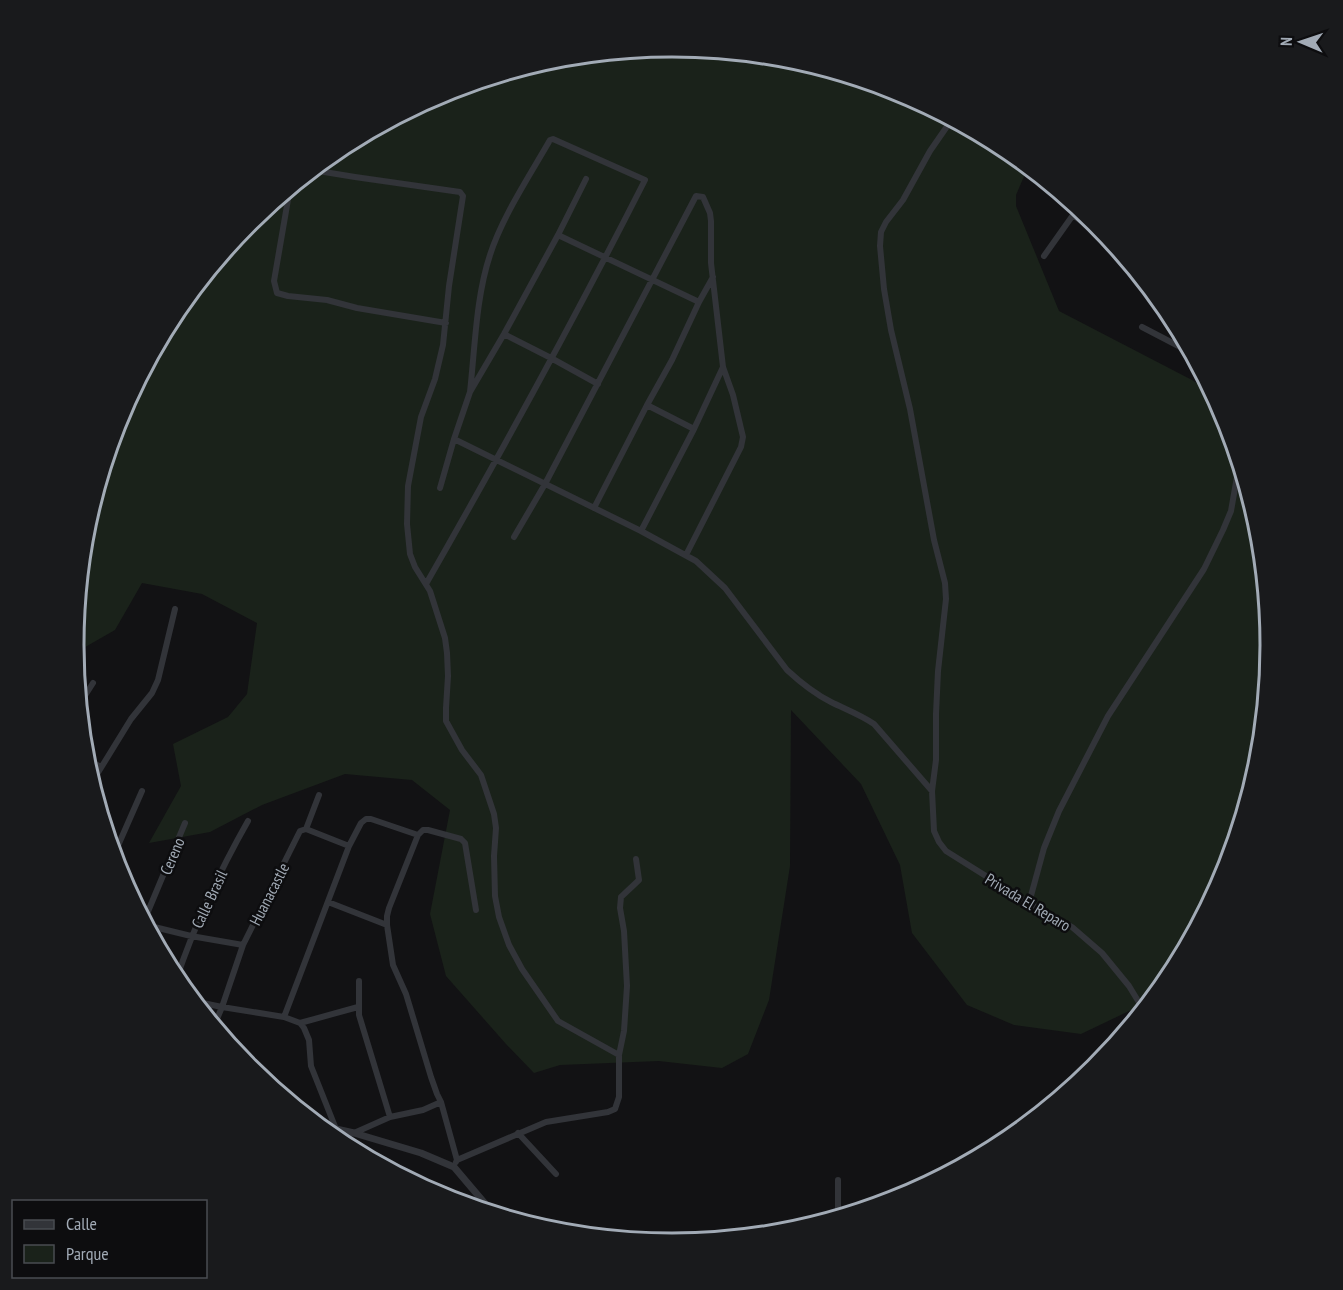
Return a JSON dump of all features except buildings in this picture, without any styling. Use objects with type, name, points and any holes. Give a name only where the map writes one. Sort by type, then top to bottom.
[{"type":"street","name":"Privada El Reparo","points":[[947,126],[903,200],[886,222],[881,232],[880,246],[891,330],[910,409],[934,540],[945,583],[946,599],[938,671],[936,760],[932,791],[934,831],[946,851],[1072,927],[1102,953],[1129,986],[1139,1002]]},
{"type":"street","points":[[426,584],[497,459],[645,180],[553,139],[550,140],[503,224],[490,254],[480,292],[470,392]]},
{"type":"street","points":[[324,172],[460,192],[463,196],[448,286],[443,345],[435,379],[421,417],[407,497],[410,554],[432,598],[447,653],[446,721],[462,750],[481,775],[494,814],[496,828],[494,891],[499,917],[509,945],[522,969],[558,1021],[619,1055]]},
{"type":"street","points":[[440,488],[470,392],[558,235],[586,179]]},
{"type":"street","points":[[514,537],[545,484],[696,196],[703,197],[710,213],[711,256],[723,368],[733,395],[743,437],[741,447],[686,555]]},
{"type":"street","points":[[288,200],[274,281],[277,293],[327,300],[357,308],[446,323]]},
{"type":"street","points":[[1044,256],[1073,216]]},
{"type":"street","points":[[558,235],[699,302]]},
{"type":"street","points":[[594,508],[713,277]]},
{"type":"street","points":[[1142,327],[1177,345]]},
{"type":"street","points":[[504,334],[598,384]]},
{"type":"street","points":[[641,531],[723,368]]},
{"type":"street","points":[[647,405],[694,429]]},
{"type":"street","points":[[454,439],[641,531],[686,555],[706,569],[725,588],[798,680],[822,698],[874,724],[932,791]]},
{"type":"street","points":[[1029,903],[1044,848],[1059,811],[1108,716],[1204,569],[1231,511],[1236,483]]},
{"type":"street","points":[[98,772],[131,719],[152,693],[158,680],[175,609]]},
{"type":"street","points":[[86,694],[93,683]]},
{"type":"street","points":[[96,764],[101,767]]},
{"type":"street","points":[[119,844],[142,791]]},
{"type":"street","name":"Huanacastle","points":[[217,1018],[243,945],[300,831],[306,829],[319,795]]},
{"type":"street","points":[[284,1017],[349,846],[362,823],[366,819],[371,819],[418,835]]},
{"type":"street","name":"Calle Brasil","points":[[180,968],[191,936],[248,821]]},
{"type":"street","name":"Cereno","points":[[148,912],[185,824]]},
{"type":"street","points":[[306,829],[349,846]]},
{"type":"street","points":[[477,910],[465,843],[461,839],[423,830],[418,835],[387,916],[393,965],[406,994],[431,1077],[441,1102],[455,1163],[485,1203]]},
{"type":"street","points":[[339,1129],[455,1163],[518,1133],[553,1120],[608,1113],[613,1110],[619,1097],[619,1055],[624,1031],[627,986],[621,897],[639,880],[636,860]]},
{"type":"street","points":[[328,902],[387,925]]},
{"type":"street","points":[[156,927],[243,945]]},
{"type":"street","points":[[359,981],[359,1015],[390,1118]]},
{"type":"street","points":[[205,1004],[284,1017],[300,1023],[309,1040],[311,1066],[335,1127]]},
{"type":"street","points":[[300,1023],[358,1007]]},
{"type":"street","points":[[354,1132],[441,1102]]},
{"type":"street","points":[[518,1133],[556,1174]]},
{"type":"street","points":[[838,1180],[838,1209]]},
{"type":"green space","points":[[672,57],[710,58],[786,68],[861,88],[932,118],[966,136],[1024,176],[1016,195],[1016,206],[1059,311],[1199,385],[1228,456],[1248,530],[1254,568],[1260,645],[1254,722],[1248,760],[1228,834],[1215,870],[1181,939],[1133,1009],[1081,1034],[1014,1025],[967,1005],[912,933],[900,865],[861,784],[791,710],[790,866],[769,1000],[748,1054],[722,1068],[659,1061],[560,1065],[534,1073],[446,976],[430,914],[450,810],[412,780],[345,774],[262,805],[210,832],[149,843],[181,786],[173,744],[228,717],[247,694],[257,623],[202,594],[142,583],[115,630],[84,648],[85,607],[95,530],[115,456],[128,420],[162,351],[205,287],[256,229],[284,203],[345,156],[377,136],[446,102],[482,88],[557,68],[633,58]]}]
